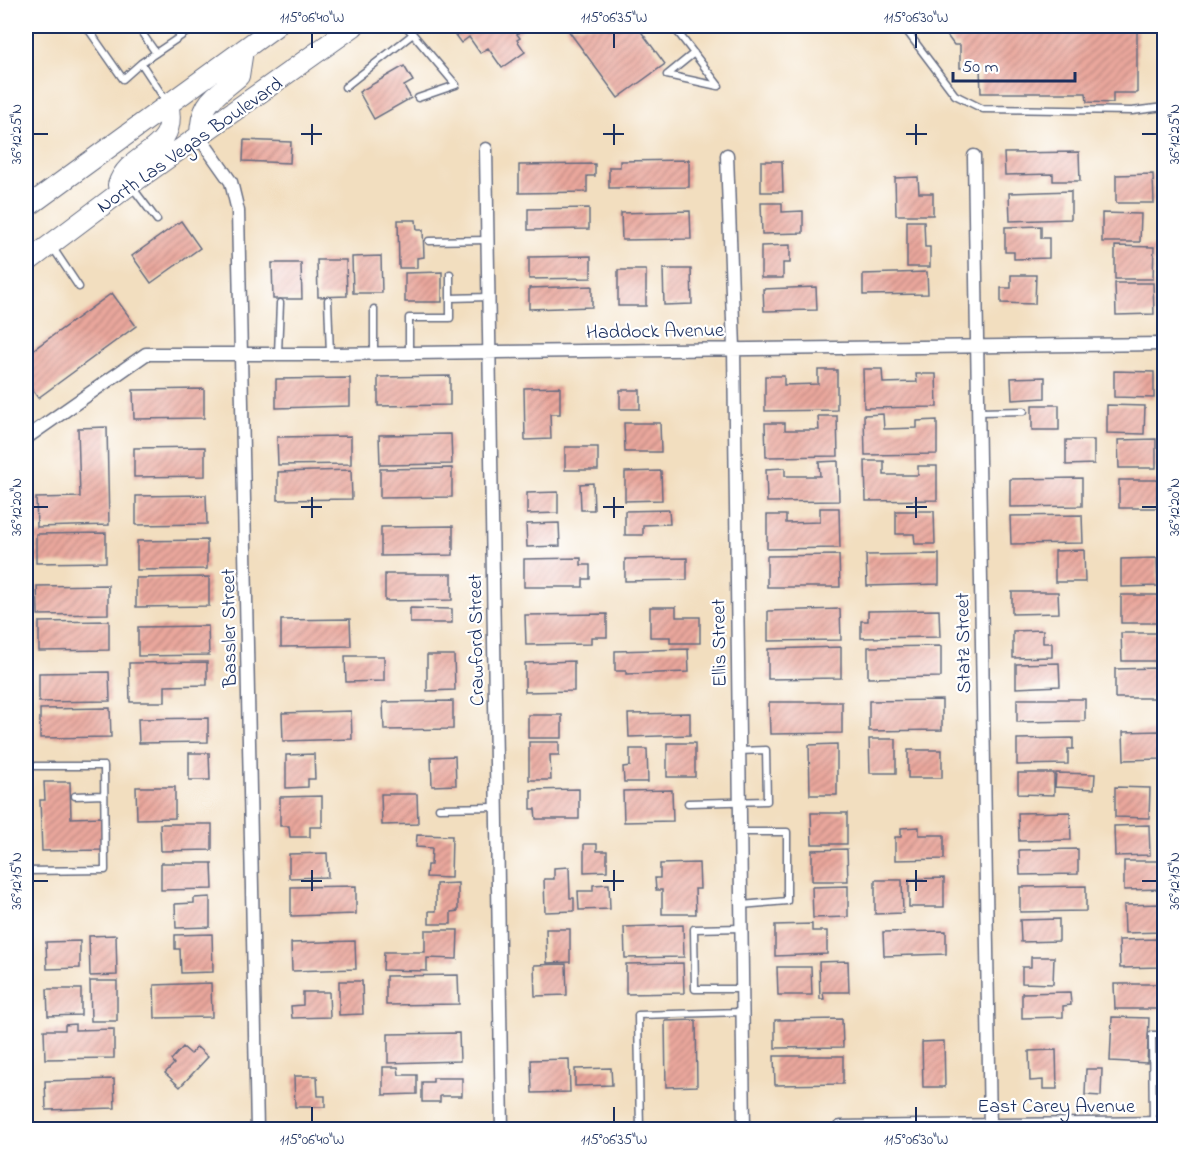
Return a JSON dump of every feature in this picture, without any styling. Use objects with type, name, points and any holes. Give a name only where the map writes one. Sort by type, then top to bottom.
[{"type":"main road","points":[[26,208],[276,26]]},
{"type":"main road","name":"North Las Vegas Boulevard","points":[[26,263],[122,190],[200,138],[354,26]]},
{"type":"main road","points":[[200,138],[200,118],[204,108],[239,76],[243,50]]},
{"type":"main road","points":[[122,190],[121,177],[169,132],[172,119],[168,104]]},
{"type":"main road","name":"East Carey Avenue","points":[[841,1130],[1159,1126]]},
{"type":"street","name":"Bassler Street","points":[[200,138],[231,182],[238,212],[257,1130]]},
{"type":"street","name":"Crawford Street","points":[[486,149],[502,1130]]},
{"type":"street","name":"Ellis Street","points":[[727,155],[734,348],[744,1130]]},
{"type":"street","name":"Statz Street","points":[[975,156],[990,1128]]},
{"type":"street","name":"Haddock Avenue","points":[[26,438],[146,354],[374,354],[977,344],[1164,344]]},
{"type":"lane","points":[[86,26],[123,79],[141,63],[196,26]]},
{"type":"lane","points":[[137,26],[156,53]]},
{"type":"lane","points":[[406,26],[456,85],[418,98]]},
{"type":"lane","points":[[673,26],[694,53],[706,70],[719,86],[667,75],[694,53]]},
{"type":"lane","points":[[903,26],[955,95],[983,109],[1132,111],[1164,107]]},
{"type":"lane","points":[[345,87],[413,34]]},
{"type":"lane","points":[[141,63],[168,104]]},
{"type":"lane","points":[[122,190],[157,220]]},
{"type":"lane","points":[[429,241],[488,240]]},
{"type":"lane","points":[[50,245],[79,288]]},
{"type":"lane","points":[[409,353],[409,318],[450,318],[450,274]]},
{"type":"lane","points":[[450,298],[489,297]]},
{"type":"lane","points":[[328,300],[330,354]]},
{"type":"lane","points":[[278,353],[280,303]]},
{"type":"lane","points":[[374,309],[374,354]]},
{"type":"lane","points":[[978,412],[1024,411]]},
{"type":"lane","points":[[688,803],[767,801],[766,750],[739,751]]},
{"type":"lane","points":[[26,766],[104,766],[105,870],[26,871]]},
{"type":"lane","points":[[75,796],[104,795]]},
{"type":"lane","points":[[439,808],[497,807]]},
{"type":"lane","points":[[740,832],[787,832],[787,901],[741,905]]},
{"type":"lane","points":[[742,928],[694,929],[695,989],[742,989]]},
{"type":"lane","points":[[640,1130],[638,1015],[743,1012]]},
{"type":"lane","points":[[1159,1126],[1152,1035],[1164,1035]]},
{"type":"building","points":[[459,26],[521,26],[523,29],[517,34],[520,38],[517,40],[525,52],[502,68],[488,48],[480,53],[469,37],[461,43],[452,31]]},
{"type":"building","points":[[565,26],[637,26],[665,64],[618,98]]},
{"type":"building","points":[[940,26],[1137,26],[1137,93],[1113,93],[1113,103],[1087,102],[1086,93],[981,93],[980,68],[960,68],[960,45],[954,45]]},
{"type":"building","points":[[404,66],[413,81],[404,86],[411,98],[374,119],[359,92]]},
{"type":"building","points":[[244,140],[291,142],[290,163],[243,161]]},
{"type":"building","points":[[1079,152],[1080,181],[1053,181],[1053,174],[1005,175],[1004,153]]},
{"type":"building","points":[[689,160],[689,187],[609,188],[609,167],[620,167],[620,161]]},
{"type":"building","points":[[761,161],[782,161],[783,192],[761,192]]},
{"type":"building","points":[[595,164],[595,176],[587,176],[587,192],[519,193],[519,165]]},
{"type":"building","points":[[1153,174],[1154,203],[1116,203],[1116,175]]},
{"type":"building","points":[[918,177],[919,193],[933,193],[933,215],[896,215],[895,178]]},
{"type":"building","points":[[1071,191],[1071,219],[1010,221],[1009,193]]},
{"type":"building","points":[[761,203],[782,203],[782,212],[803,211],[803,233],[762,234]]},
{"type":"building","points":[[589,208],[589,229],[528,230],[528,209]]},
{"type":"building","points":[[690,211],[691,239],[622,240],[621,213]]},
{"type":"building","points":[[1102,213],[1141,214],[1140,242],[1102,242]]},
{"type":"building","points":[[398,220],[416,220],[417,230],[423,230],[424,257],[417,258],[417,268],[399,268]]},
{"type":"building","points":[[181,221],[200,248],[151,283],[132,256]]},
{"type":"building","points":[[907,221],[924,221],[925,247],[930,247],[930,267],[907,267]]},
{"type":"building","points":[[1041,226],[1041,238],[1049,238],[1049,258],[1014,259],[1014,252],[1005,252],[1005,227]]},
{"type":"building","points":[[790,245],[790,263],[783,263],[783,278],[761,278],[761,246]]},
{"type":"building","points":[[1115,246],[1154,247],[1153,279],[1115,279]]},
{"type":"building","points":[[381,256],[382,293],[353,293],[352,257]]},
{"type":"building","points":[[591,256],[591,278],[529,279],[529,257]]},
{"type":"building","points":[[317,260],[346,260],[347,296],[318,297]]},
{"type":"building","points":[[272,263],[301,263],[302,299],[273,299]]},
{"type":"building","points":[[663,269],[691,269],[692,304],[664,305]]},
{"type":"building","points":[[618,270],[646,270],[646,306],[618,306]]},
{"type":"building","points":[[442,272],[442,302],[405,302],[405,273]]},
{"type":"building","points":[[927,272],[928,294],[863,295],[863,274]]},
{"type":"building","points":[[1011,275],[1036,275],[1035,304],[1001,303],[1001,288],[1011,288]]},
{"type":"building","points":[[1115,283],[1153,283],[1154,314],[1116,315]]},
{"type":"building","points":[[592,286],[592,307],[529,309],[529,288]]},
{"type":"building","points":[[816,287],[817,310],[764,311],[763,289]]},
{"type":"building","points":[[112,293],[136,326],[38,398],[26,381],[26,355]]},
{"type":"building","points":[[863,369],[882,369],[883,383],[917,382],[916,374],[936,374],[937,407],[864,408]]},
{"type":"building","points":[[818,370],[837,370],[837,410],[765,411],[765,376],[784,376],[784,385],[818,384]]},
{"type":"building","points":[[1114,371],[1154,372],[1154,398],[1114,397]]},
{"type":"building","points":[[450,376],[450,405],[378,406],[378,377]]},
{"type":"building","points":[[1045,377],[1045,398],[1012,400],[1011,378]]},
{"type":"building","points":[[350,378],[350,406],[276,408],[276,379]]},
{"type":"building","points":[[560,387],[560,414],[550,414],[551,439],[525,440],[524,388]]},
{"type":"building","points":[[204,389],[204,418],[134,419],[133,390]]},
{"type":"building","points":[[620,390],[640,390],[640,409],[620,409]]},
{"type":"building","points":[[1032,405],[1059,405],[1059,430],[1032,430]]},
{"type":"building","points":[[1107,405],[1145,406],[1144,434],[1107,433]]},
{"type":"building","points":[[883,414],[884,429],[917,428],[917,421],[937,420],[937,454],[865,455],[864,415]]},
{"type":"building","points":[[818,416],[837,416],[838,456],[766,457],[765,423],[785,423],[785,430],[819,430]]},
{"type":"building","points":[[624,423],[660,423],[661,452],[625,452]]},
{"type":"building","points":[[107,427],[109,525],[37,527],[36,498],[80,497],[78,428]]},
{"type":"building","points":[[451,434],[452,464],[380,465],[379,435]]},
{"type":"building","points":[[351,436],[351,464],[278,465],[277,437]]},
{"type":"building","points":[[1156,439],[1156,468],[1119,468],[1118,440]]},
{"type":"building","points":[[1066,440],[1094,440],[1094,464],[1066,465]]},
{"type":"building","points":[[205,447],[205,476],[134,477],[134,448]]},
{"type":"building","points":[[565,447],[598,447],[598,470],[565,470]]},
{"type":"building","points":[[838,461],[839,501],[767,502],[766,469],[785,468],[785,476],[820,476],[819,462]]},
{"type":"building","points":[[865,461],[884,461],[884,475],[918,475],[918,466],[937,466],[937,500],[866,501]]},
{"type":"building","points":[[452,468],[452,497],[380,498],[380,469]]},
{"type":"building","points":[[351,470],[352,499],[278,500],[278,472]]},
{"type":"building","points":[[661,471],[662,500],[625,501],[625,472]]},
{"type":"building","points":[[1082,478],[1082,506],[1010,507],[1010,479]]},
{"type":"building","points":[[1119,480],[1157,480],[1157,508],[1119,508]]},
{"type":"building","points":[[593,483],[594,510],[581,510],[580,484]]},
{"type":"building","points":[[558,492],[558,513],[527,514],[527,493]]},
{"type":"building","points":[[206,495],[207,524],[136,525],[136,496]]},
{"type":"building","points":[[820,508],[839,508],[840,548],[767,549],[767,515],[786,515],[786,523],[820,522]]},
{"type":"building","points":[[669,510],[670,524],[643,525],[643,535],[625,535],[625,511]]},
{"type":"building","points":[[896,511],[934,511],[935,544],[915,544],[914,534],[896,534]]},
{"type":"building","points":[[1082,515],[1083,543],[1011,544],[1010,516]]},
{"type":"building","points":[[559,523],[560,546],[527,547],[526,524]]},
{"type":"building","points":[[453,526],[453,555],[381,556],[381,527]]},
{"type":"building","points":[[106,533],[106,562],[36,563],[36,534]]},
{"type":"building","points":[[207,540],[207,569],[137,570],[137,541]]},
{"type":"building","points":[[1084,550],[1085,582],[1055,582],[1055,551]]},
{"type":"building","points":[[939,554],[939,584],[867,586],[866,555]]},
{"type":"building","points":[[839,555],[840,587],[767,587],[767,556]]},
{"type":"building","points":[[581,558],[581,565],[590,565],[590,579],[583,579],[583,587],[524,587],[524,559]]},
{"type":"building","points":[[687,558],[687,580],[625,581],[625,559]]},
{"type":"building","points":[[1157,558],[1158,586],[1121,587],[1121,559]]},
{"type":"building","points":[[385,574],[452,574],[452,600],[385,601]]},
{"type":"building","points":[[209,577],[209,606],[136,607],[136,578]]},
{"type":"building","points":[[108,585],[108,614],[38,615],[37,586]]},
{"type":"building","points":[[1012,592],[1058,592],[1059,613],[1012,614]]},
{"type":"building","points":[[1121,595],[1158,595],[1158,623],[1121,623]]},
{"type":"building","points":[[650,607],[676,607],[676,617],[700,617],[700,643],[670,643],[670,637],[650,637]]},
{"type":"building","points":[[410,608],[452,609],[452,623],[410,623]]},
{"type":"building","points":[[840,609],[841,640],[768,641],[768,611]]},
{"type":"building","points":[[939,610],[940,637],[861,638],[861,621],[868,621],[868,611]]},
{"type":"building","points":[[607,614],[607,637],[591,637],[591,644],[526,645],[525,615]]},
{"type":"building","points":[[350,619],[351,646],[281,647],[281,620]]},
{"type":"building","points":[[109,621],[109,650],[39,651],[39,622]]},
{"type":"building","points":[[208,626],[209,655],[138,656],[138,627]]},
{"type":"building","points":[[1043,630],[1043,643],[1052,643],[1052,657],[1013,658],[1013,631]]},
{"type":"building","points":[[1121,633],[1159,633],[1159,661],[1122,661]]},
{"type":"building","points":[[941,646],[941,677],[868,678],[868,647]]},
{"type":"building","points":[[841,647],[841,678],[768,679],[768,649]]},
{"type":"building","points":[[688,649],[689,672],[626,674],[626,671],[615,671],[615,651]]},
{"type":"building","points":[[427,655],[454,655],[455,690],[427,691]]},
{"type":"building","points":[[345,656],[384,656],[384,681],[346,682]]},
{"type":"building","points":[[574,661],[574,691],[525,692],[525,663]]},
{"type":"building","points":[[207,662],[207,685],[165,686],[165,702],[130,702],[129,663]]},
{"type":"building","points":[[1059,663],[1060,686],[1016,688],[1016,664]]},
{"type":"building","points":[[1159,668],[1159,698],[1115,698],[1115,669]]},
{"type":"building","points":[[109,672],[110,701],[39,702],[39,673]]},
{"type":"building","points":[[1017,699],[1085,699],[1085,721],[1017,722]]},
{"type":"building","points":[[942,700],[942,730],[869,731],[869,701]]},
{"type":"building","points":[[453,701],[453,729],[384,730],[383,702]]},
{"type":"building","points":[[769,702],[842,702],[842,733],[770,734]]},
{"type":"building","points":[[110,708],[111,737],[40,738],[40,709]]},
{"type":"building","points":[[351,711],[352,739],[283,741],[282,713]]},
{"type":"building","points":[[690,713],[690,735],[629,737],[628,714]]},
{"type":"building","points":[[528,715],[562,715],[562,738],[528,738]]},
{"type":"building","points":[[208,718],[208,742],[139,743],[138,719]]},
{"type":"building","points":[[1160,731],[1161,759],[1124,760],[1123,732]]},
{"type":"building","points":[[1073,738],[1073,749],[1068,749],[1068,764],[1017,765],[1017,739]]},
{"type":"building","points":[[869,739],[896,739],[896,773],[870,773]]},
{"type":"building","points":[[529,742],[559,742],[559,755],[550,755],[551,780],[529,780]]},
{"type":"building","points":[[667,743],[695,743],[695,777],[667,777]]},
{"type":"building","points":[[837,744],[837,795],[810,795],[809,745]]},
{"type":"building","points":[[630,749],[647,749],[648,782],[624,782],[623,767],[630,766]]},
{"type":"building","points":[[908,750],[942,750],[942,778],[908,778]]},
{"type":"building","points":[[189,753],[209,753],[210,780],[189,780]]},
{"type":"building","points":[[314,754],[315,779],[308,779],[308,787],[286,788],[286,755]]},
{"type":"building","points":[[455,756],[456,785],[432,786],[431,757]]},
{"type":"building","points":[[1018,773],[1054,773],[1054,795],[1018,794]]},
{"type":"building","points":[[1056,773],[1095,774],[1094,789],[1055,787]]},
{"type":"building","points":[[44,782],[70,782],[71,818],[103,817],[104,850],[42,851],[40,800],[45,800]]},
{"type":"building","points":[[136,787],[175,787],[175,818],[137,819]]},
{"type":"building","points":[[1115,787],[1150,788],[1149,818],[1115,817]]},
{"type":"building","points":[[579,789],[579,819],[536,819],[535,809],[531,809],[531,790]]},
{"type":"building","points":[[672,790],[673,821],[624,822],[623,791]]},
{"type":"building","points":[[381,794],[417,794],[418,824],[382,825]]},
{"type":"building","points":[[322,796],[322,827],[310,827],[310,837],[290,837],[289,826],[280,826],[280,797]]},
{"type":"building","points":[[1070,812],[1071,840],[1019,841],[1018,813]]},
{"type":"building","points":[[811,813],[847,813],[847,844],[812,844]]},
{"type":"building","points":[[160,824],[212,824],[212,850],[161,851]]},
{"type":"building","points":[[1149,825],[1150,855],[1115,856],[1114,826]]},
{"type":"building","points":[[919,827],[919,835],[944,835],[944,859],[895,860],[895,837],[901,837],[901,828]]},
{"type":"building","points":[[417,835],[452,836],[451,878],[426,877],[427,865],[431,865],[432,848],[416,847]]},
{"type":"building","points":[[584,844],[597,844],[597,851],[607,851],[607,871],[584,872]]},
{"type":"building","points":[[847,849],[848,881],[812,881],[812,850]]},
{"type":"building","points":[[1078,849],[1078,874],[1020,875],[1019,850]]},
{"type":"building","points":[[327,853],[328,877],[289,878],[289,854]]},
{"type":"building","points":[[1124,861],[1162,861],[1163,889],[1124,890]]},
{"type":"building","points":[[161,863],[212,863],[213,889],[161,890]]},
{"type":"building","points":[[699,863],[700,889],[695,889],[696,914],[662,914],[662,890],[656,890],[655,878],[660,878],[660,864]]},
{"type":"building","points":[[569,867],[570,898],[574,898],[574,911],[545,912],[544,879],[554,879],[554,868]]},
{"type":"building","points":[[944,878],[944,907],[909,907],[909,879]]},
{"type":"building","points":[[875,880],[902,880],[903,913],[875,914]]},
{"type":"building","points":[[458,883],[458,911],[451,912],[451,924],[429,924],[429,911],[436,911],[436,884]]},
{"type":"building","points":[[609,884],[610,909],[579,910],[578,891],[593,891],[593,885]]},
{"type":"building","points":[[356,886],[356,914],[291,916],[291,887]]},
{"type":"building","points":[[848,886],[848,917],[813,918],[812,887]]},
{"type":"building","points":[[1086,886],[1086,911],[1020,912],[1020,887]]},
{"type":"building","points":[[210,897],[210,927],[176,928],[175,904],[194,903],[194,898]]},
{"type":"building","points":[[1163,904],[1163,932],[1125,933],[1124,905]]},
{"type":"building","points":[[1059,919],[1059,941],[1021,942],[1020,920]]},
{"type":"building","points":[[812,924],[812,931],[827,931],[827,954],[775,956],[775,925]]},
{"type":"building","points":[[683,925],[684,957],[625,958],[624,927]]},
{"type":"building","points":[[546,929],[570,929],[570,962],[547,963]]},
{"type":"building","points":[[425,930],[458,930],[457,959],[427,958],[427,971],[383,970],[384,952],[425,952]]},
{"type":"building","points":[[946,931],[946,954],[884,956],[883,932]]},
{"type":"building","points":[[212,934],[213,972],[181,973],[180,949],[175,949],[175,935]]},
{"type":"building","points":[[116,935],[117,975],[90,976],[89,936]]},
{"type":"building","points":[[1159,939],[1160,967],[1120,968],[1119,940]]},
{"type":"building","points":[[80,941],[80,968],[47,969],[46,942]]},
{"type":"building","points":[[355,941],[356,969],[292,971],[291,943]]},
{"type":"building","points":[[1031,957],[1054,957],[1053,984],[1022,983],[1022,967],[1031,967]]},
{"type":"building","points":[[848,961],[849,992],[823,992],[824,999],[820,999],[819,962]]},
{"type":"building","points":[[683,963],[684,993],[626,994],[626,964]]},
{"type":"building","points":[[566,964],[567,995],[535,996],[534,965]]},
{"type":"building","points":[[777,967],[811,967],[812,995],[778,995]]},
{"type":"building","points":[[458,975],[459,1004],[386,1005],[386,976]]},
{"type":"building","points":[[90,981],[117,981],[117,1021],[91,1021]]},
{"type":"building","points":[[339,981],[362,981],[363,1014],[339,1015]]},
{"type":"building","points":[[211,983],[212,1017],[155,1018],[154,985]]},
{"type":"building","points":[[1114,984],[1160,984],[1160,1009],[1115,1009]]},
{"type":"building","points":[[47,989],[81,989],[81,1015],[48,1016]]},
{"type":"building","points":[[303,992],[329,992],[330,1017],[292,1018],[291,1006],[303,1005]]},
{"type":"building","points":[[1070,992],[1071,1005],[1063,1006],[1063,1017],[1022,1018],[1022,993]]},
{"type":"building","points":[[1112,1017],[1149,1018],[1147,1063],[1110,1061]]},
{"type":"building","points":[[842,1019],[843,1047],[775,1048],[775,1020]]},
{"type":"building","points":[[696,1020],[697,1086],[666,1087],[665,1021]]},
{"type":"building","points":[[75,1024],[75,1030],[114,1029],[114,1058],[45,1059],[44,1030],[65,1030],[65,1025]]},
{"type":"building","points":[[459,1033],[460,1061],[388,1063],[388,1034]]},
{"type":"building","points":[[944,1041],[945,1087],[923,1087],[922,1042]]},
{"type":"building","points":[[183,1047],[191,1054],[197,1047],[208,1057],[180,1087],[165,1073],[174,1064],[171,1060]]},
{"type":"building","points":[[1056,1050],[1057,1089],[1043,1089],[1043,1080],[1030,1081],[1029,1051]]},
{"type":"building","points":[[774,1056],[843,1056],[843,1084],[775,1085]]},
{"type":"building","points":[[569,1059],[570,1092],[532,1093],[531,1060]]},
{"type":"building","points":[[383,1067],[398,1067],[399,1075],[417,1075],[417,1094],[383,1095]]},
{"type":"building","points":[[611,1068],[612,1085],[575,1086],[575,1069]]},
{"type":"building","points":[[1086,1069],[1102,1069],[1101,1096],[1085,1095]]},
{"type":"building","points":[[294,1076],[317,1076],[318,1096],[325,1096],[325,1107],[295,1107]]},
{"type":"building","points":[[433,1078],[462,1078],[462,1096],[440,1096],[440,1102],[422,1102],[422,1082],[433,1082]]},
{"type":"building","points":[[114,1079],[115,1108],[46,1110],[45,1081]]}]
